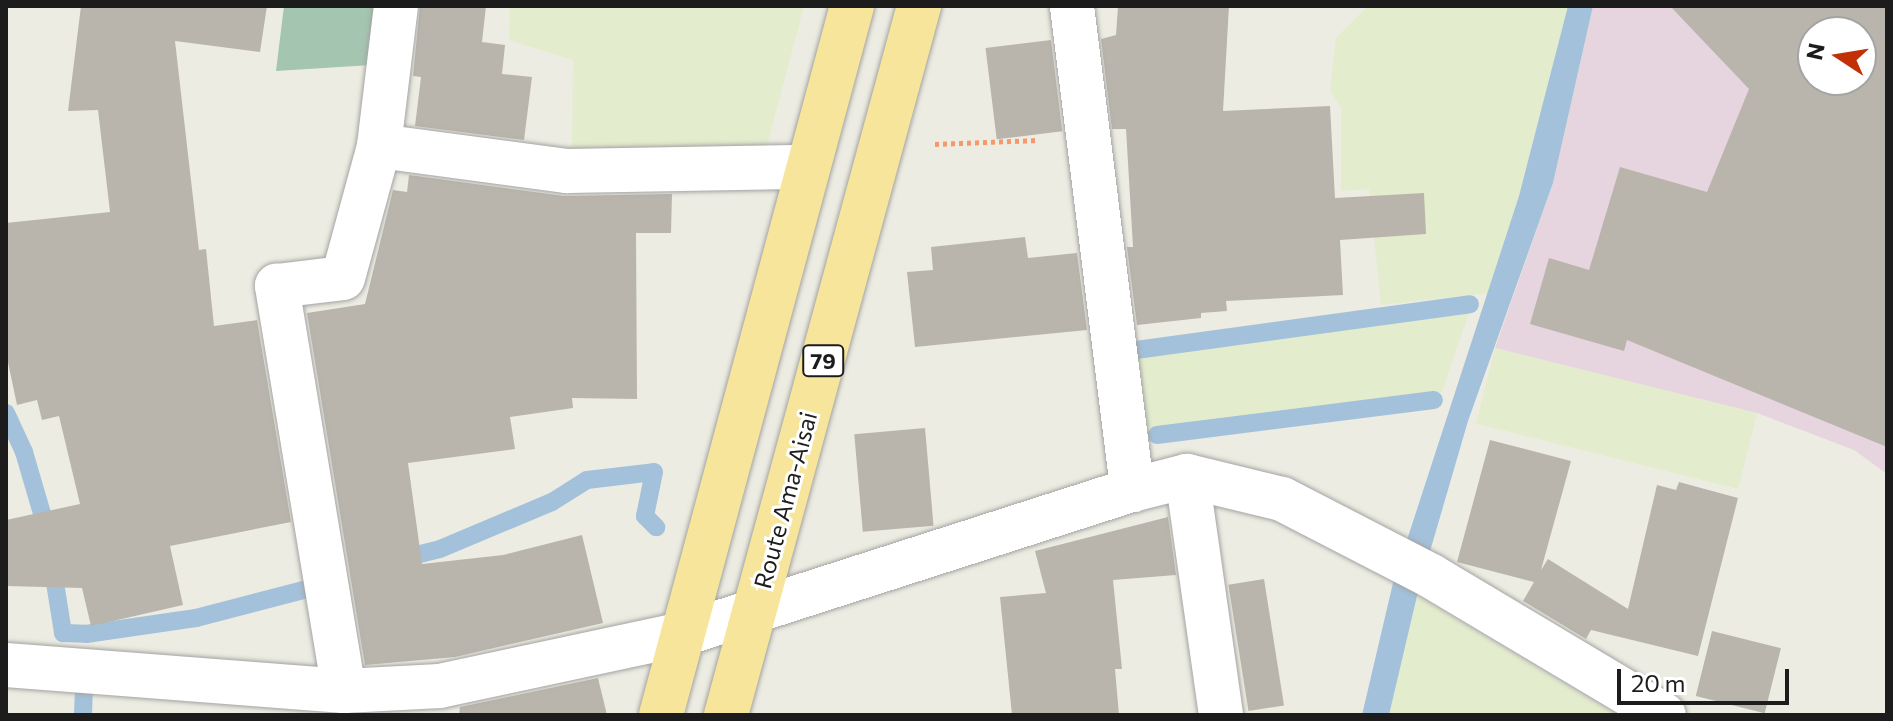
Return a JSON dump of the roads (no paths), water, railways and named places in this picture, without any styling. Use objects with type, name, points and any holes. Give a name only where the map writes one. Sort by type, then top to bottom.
[{"type":"main road","points":[[661,715],[852,6]]},
{"type":"main road","name":"Route Ama-Aisai","points":[[726,715],[919,6]]},
{"type":"street","points":[[344,691],[277,286],[343,278],[379,146],[396,6]]},
{"type":"street","points":[[1072,6],[1132,490]]},
{"type":"street","points":[[379,146],[567,171],[808,167]]},
{"type":"street","points":[[1187,476],[1221,715]]},
{"type":"street","points":[[6,665],[438,700],[683,634],[1132,490],[1187,476],[1282,499],[1412,567],[1664,715]]},
{"type":"water","points":[[1568,6],[1593,6],[1553,183],[1468,421],[1417,596],[1389,715],[1362,715],[1393,583],[1519,196]]},
{"type":"waterway","points":[[1136,350],[1470,304]]},
{"type":"waterway","points":[[1157,435],[1434,400]]},
{"type":"waterway","points":[[6,413],[24,452],[48,534]]},
{"type":"waterway","points":[[396,560],[440,549],[552,502],[587,480],[654,472],[645,516],[656,527]]},
{"type":"waterway","points":[[52,564],[63,633],[86,634],[196,618],[311,588]]},
{"type":"waterway","points":[[83,715],[84,684]]}]
